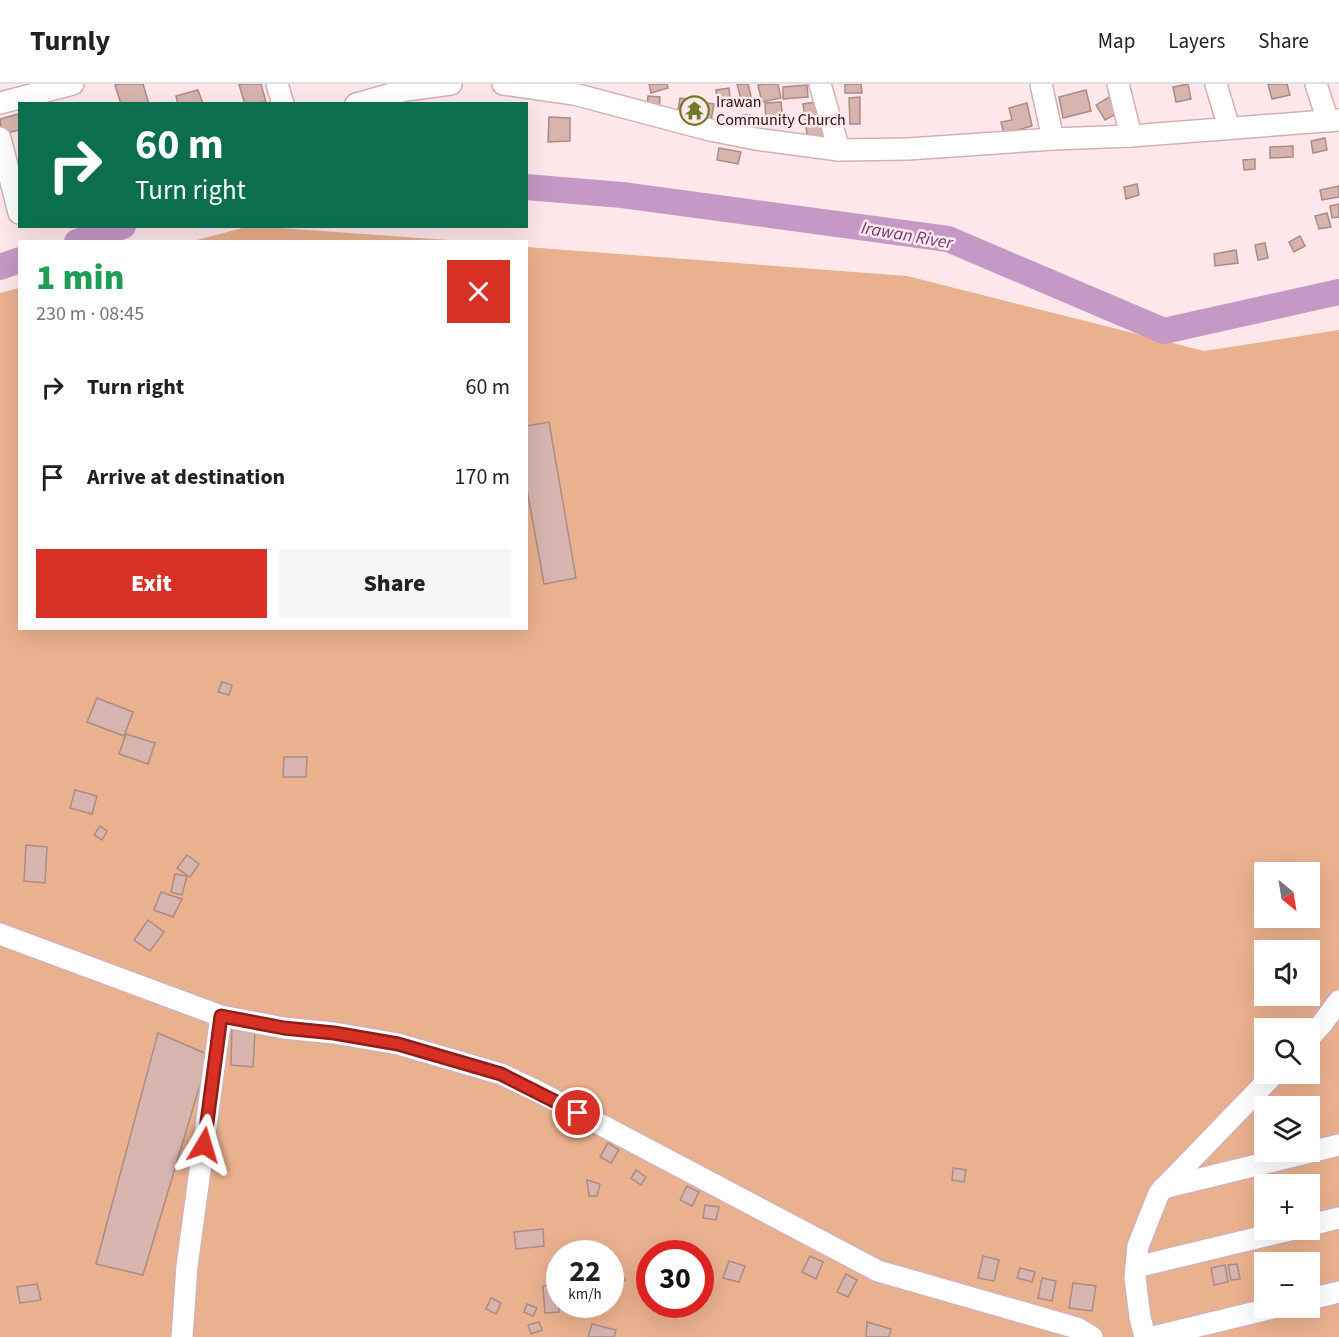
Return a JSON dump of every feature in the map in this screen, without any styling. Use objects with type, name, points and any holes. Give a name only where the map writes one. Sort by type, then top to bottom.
[{"type":"street","points":[[0,104],[73,84]]},
{"type":"street","points":[[277,84],[282,102]]},
{"type":"street","points":[[363,102],[406,90],[451,84]]},
{"type":"street","points":[[503,84],[573,87],[722,132],[839,150],[908,149],[1131,136],[1334,121],[1316,84]]},
{"type":"street","points":[[820,84],[839,150]]},
{"type":"street","points":[[1041,84],[1053,139]]},
{"type":"street","points":[[1118,84],[1131,136]]},
{"type":"street","points":[[1216,84],[1230,128]]},
{"type":"street","points":[[0,138],[18,209]]},
{"type":"street","points":[[0,218],[18,213]]},
{"type":"street","points":[[0,934],[221,1016],[284,1028],[334,1033],[398,1044],[501,1074],[547,1096],[878,1271],[1077,1328],[1092,1337]]},
{"type":"street","points":[[1320,1026],[1339,1001]]},
{"type":"street","points":[[182,1337],[187,1266],[221,1016]]},
{"type":"street","points":[[1145,1337],[1135,1278],[1138,1246],[1159,1193],[1264,1084]]},
{"type":"street","points":[[1163,1188],[1339,1145]]},
{"type":"street","points":[[1320,1223],[1339,1218]]},
{"type":"street","points":[[1136,1267],[1254,1239]]},
{"type":"street","points":[[1320,1297],[1339,1292]]},
{"type":"street","points":[[1153,1337],[1254,1313]]},
{"type":"shaded area","points":[[242,228],[280,228],[447,240],[197,240]]},
{"type":"shaded area","points":[[528,247],[907,276],[1204,351],[1339,330],[1339,1337],[0,1337],[0,293],[18,288],[18,630],[528,630]]},
{"type":"building","points":[[143,84],[148,102],[120,102],[115,85]]},
{"type":"building","points":[[261,84],[266,102],[244,102],[239,85]]},
{"type":"building","points":[[649,84],[667,84],[668,88],[651,93]]},
{"type":"building","points":[[737,84],[748,84],[751,96],[741,99]]},
{"type":"building","points":[[778,84],[781,98],[762,102],[758,85]]},
{"type":"building","points":[[845,84],[861,84],[862,93],[845,93]]},
{"type":"building","points":[[1188,84],[1191,99],[1176,102],[1173,87]]},
{"type":"building","points":[[1268,84],[1287,84],[1290,95],[1272,99]]},
{"type":"building","points":[[807,85],[808,97],[783,99],[783,87]]},
{"type":"building","points":[[729,88],[730,98],[717,99],[716,90]]},
{"type":"building","points":[[198,90],[202,102],[178,102],[176,96]]},
{"type":"building","points":[[1086,90],[1091,111],[1063,118],[1059,97]]},
{"type":"building","points":[[1114,94],[1121,111],[1105,120],[1096,105]]},
{"type":"building","points":[[648,96],[660,97],[659,109],[647,108]]},
{"type":"building","points":[[860,97],[860,124],[850,124],[849,98]]},
{"type":"building","name":"Irawan Community Church","points":[[680,98],[714,104],[711,121],[677,116]]},
{"type":"building","points":[[822,101],[827,140],[808,142],[803,104]]},
{"type":"building","points":[[781,102],[783,120],[766,121],[765,103]]},
{"type":"building","points":[[1027,103],[1032,126],[1004,134],[1001,122],[1012,120],[1009,108]]},
{"type":"building","points":[[18,114],[18,130],[2,134],[0,119]]},
{"type":"building","points":[[743,115],[752,115],[753,129],[743,130]]},
{"type":"building","points":[[549,117],[570,118],[570,141],[548,142]]},
{"type":"building","points":[[1325,138],[1327,150],[1313,153],[1311,141]]},
{"type":"building","points":[[1293,146],[1293,157],[1270,158],[1270,147]]},
{"type":"building","points":[[719,148],[741,152],[738,164],[717,160]]},
{"type":"building","points":[[1255,159],[1255,169],[1244,170],[1243,160]]},
{"type":"building","points":[[1137,184],[1139,195],[1126,199],[1124,187]]},
{"type":"building","points":[[1339,186],[1339,197],[1322,200],[1320,190]]},
{"type":"building","points":[[1339,204],[1339,217],[1332,218],[1330,206]]},
{"type":"building","points":[[1327,213],[1331,227],[1319,229],[1315,216]]},
{"type":"building","points":[[1300,236],[1305,246],[1294,252],[1289,242]]},
{"type":"building","points":[[1265,243],[1268,258],[1258,260],[1255,245]]},
{"type":"building","points":[[1236,250],[1238,263],[1215,266],[1214,254]]},
{"type":"building","points":[[549,422],[576,578],[544,584],[528,495],[528,426]]},
{"type":"building","points":[[222,682],[232,685],[229,695],[218,692]]},
{"type":"building","points":[[97,698],[133,712],[124,736],[87,722]]},
{"type":"building","points":[[126,734],[155,743],[148,764],[119,754]]},
{"type":"building","points":[[284,757],[307,757],[306,777],[283,777]]},
{"type":"building","points":[[75,790],[97,796],[92,814],[70,808]]},
{"type":"building","points":[[100,826],[107,831],[102,840],[94,835]]},
{"type":"building","points":[[26,845],[47,847],[45,883],[24,881]]},
{"type":"building","points":[[187,855],[199,864],[190,877],[177,868]]},
{"type":"building","points":[[175,874],[187,876],[182,895],[171,892]]},
{"type":"building","points":[[161,892],[182,899],[173,917],[154,910]]},
{"type":"building","points":[[148,920],[164,932],[150,951],[134,940]]},
{"type":"building","points":[[232,1027],[255,1032],[253,1067],[231,1065]]},
{"type":"building","points":[[158,1033],[209,1055],[143,1275],[96,1264]]},
{"type":"building","points":[[608,1143],[619,1150],[611,1163],[600,1157]]},
{"type":"building","points":[[953,1168],[966,1170],[964,1182],[952,1180]]},
{"type":"building","points":[[636,1170],[646,1177],[641,1185],[631,1178]]},
{"type":"building","points":[[587,1180],[600,1184],[597,1196],[589,1196]]},
{"type":"building","points":[[687,1186],[699,1192],[692,1206],[680,1200]]},
{"type":"building","points":[[705,1205],[719,1207],[716,1220],[703,1218]]},
{"type":"building","points":[[543,1229],[544,1246],[516,1249],[514,1232]]},
{"type":"building","points":[[810,1256],[823,1262],[816,1279],[802,1272]]},
{"type":"building","points":[[983,1256],[999,1260],[994,1281],[978,1278]]},
{"type":"building","points":[[729,1261],[745,1266],[739,1282],[723,1278]]},
{"type":"building","points":[[1237,1264],[1240,1279],[1231,1280],[1228,1265]]},
{"type":"building","points":[[1225,1265],[1228,1282],[1214,1285],[1211,1268]]},
{"type":"building","points":[[1020,1268],[1035,1272],[1032,1282],[1017,1278]]},
{"type":"building","points":[[846,1274],[857,1280],[848,1297],[837,1292]]},
{"type":"building","points":[[1042,1278],[1056,1281],[1052,1301],[1038,1298]]},
{"type":"building","points":[[1073,1283],[1096,1286],[1092,1311],[1069,1308]]},
{"type":"building","points":[[37,1284],[41,1300],[20,1303],[17,1287]]},
{"type":"building","points":[[543,1286],[546,1286],[546,1313],[545,1313]]},
{"type":"building","points":[[491,1298],[501,1303],[496,1314],[486,1309]]},
{"type":"building","points":[[527,1304],[537,1308],[533,1316],[524,1312]]},
{"type":"building","points":[[539,1322],[542,1330],[531,1334],[528,1325]]},
{"type":"building","points":[[867,1322],[891,1329],[889,1337],[866,1337]]},
{"type":"building","points":[[592,1324],[616,1330],[614,1337],[588,1337]]},
{"type":"waterway","name":"Irawan River","points":[[528,187],[622,195],[948,239],[1164,331],[1339,292]]},
{"type":"waterway","name":"Irawan River","points":[[83,240],[117,228]]},
{"type":"waterway","name":"Irawan River","points":[[0,267],[18,261]]},
{"type":"place","name":"Irawan Community Church","points":[[695,110]]},
{"type":"route","points":[[204,1145],[221,1016],[284,1028],[334,1033],[398,1044],[501,1074],[578,1113]]}]
